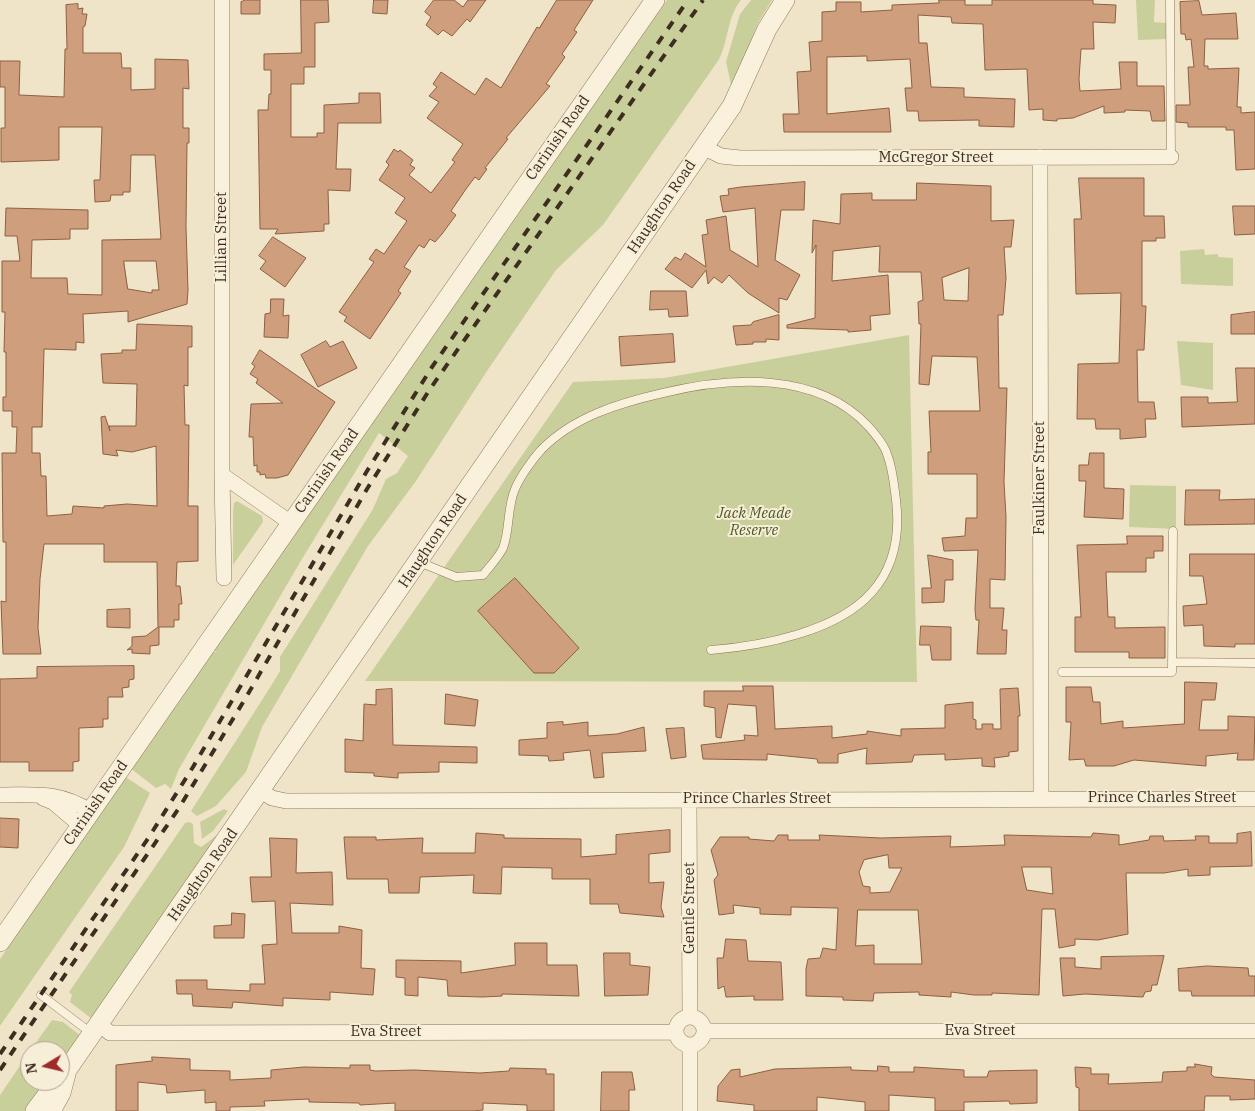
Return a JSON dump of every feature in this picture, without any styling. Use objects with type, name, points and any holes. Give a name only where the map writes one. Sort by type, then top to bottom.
[{"type":"street","name":"Lillian Street","points":[[222,0],[222,475],[224,578]]},
{"type":"street","name":"Carinish Road","points":[[0,942],[655,0]]},
{"type":"street","name":"Haughton Road","points":[[70,1065],[419,562],[738,96],[767,29],[785,0]]},
{"type":"street","name":"McGregor Street","points":[[703,147],[721,156],[740,158],[1171,157]]},
{"type":"street","name":"Faulkiner Street","points":[[1040,157],[1041,798]]},
{"type":"street","points":[[222,475],[291,523]]},
{"type":"street","name":"Prince Charles Street","points":[[261,791],[272,798],[286,801],[1255,799]]},
{"type":"street","points":[[0,795],[35,795],[85,818]]},
{"type":"street","name":"Gentle Street","points":[[690,799],[690,1017]]},
{"type":"street","points":[[690,1017],[701,1022],[705,1032],[698,1044],[690,1046],[680,1042],[676,1032],[678,1023],[690,1017]]},
{"type":"street","name":"Eva Street","points":[[96,1029],[110,1033],[676,1032]]},
{"type":"street","name":"Eva Street","points":[[705,1032],[1255,1031]]},
{"type":"street","points":[[690,1046],[690,1111]]},
{"type":"street","name":"Haughton Road","points":[[35,1111],[51,1091]]},
{"type":"street","name":"Haughton Road","points":[[51,1111],[61,1091]]},
{"type":"lane","points":[[1170,0],[1171,157]]},
{"type":"lane","points":[[419,562],[456,577],[483,575],[503,548],[514,490],[540,451],[575,422],[639,399],[691,386],[783,384],[815,391],[858,415],[887,452],[894,480],[898,517],[895,547],[886,572],[872,593],[824,625],[789,638],[750,647],[711,650]]},
{"type":"lane","points":[[1062,672],[1172,672],[1173,531]]},
{"type":"lane","points":[[1172,662],[1255,663]]},
{"type":"lane","points":[[40,995],[96,1029]]},
{"type":"green space","points":[[667,0],[741,0],[730,22],[718,61],[603,225],[556,270],[487,371],[416,481],[368,546],[262,727],[246,772],[216,806],[197,816],[191,811],[280,671],[280,657],[373,509],[386,479],[397,473],[408,456],[379,433],[302,559],[179,769],[171,789],[165,784],[156,788],[130,768],[211,653],[216,652],[213,649]]},
{"type":"green space","points":[[751,0],[772,0],[758,23],[732,89],[726,62],[740,14]]},
{"type":"green space","points":[[1136,0],[1155,0],[1154,22],[1166,23],[1166,39],[1138,40]]},
{"type":"green space","points":[[1204,249],[1205,255],[1218,254],[1218,257],[1233,258],[1233,286],[1181,284],[1180,251]]},
{"type":"green space","name":"Jack Meade Reserve","points":[[909,335],[917,682],[365,681],[573,382],[664,378]]},
{"type":"green space","points":[[1177,341],[1213,343],[1213,390],[1181,385]]},
{"type":"green space","points":[[1130,485],[1176,486],[1176,529],[1129,527]]},
{"type":"green space","points":[[237,501],[262,516],[263,522],[233,565],[233,512],[234,503]]},
{"type":"green space","points":[[124,776],[150,793],[124,847],[0,1026],[0,959]]},
{"type":"green space","points":[[224,809],[228,811],[213,831],[202,839],[200,822]]},
{"type":"green space","points":[[185,823],[193,824],[194,843],[201,847],[216,836],[217,839],[92,1019],[70,1002],[72,995],[69,992]]},
{"type":"green space","points":[[52,1020],[63,1022],[81,1036],[70,1051],[70,1041],[37,1041]]},
{"type":"green space","points":[[20,1066],[20,1091],[42,1091],[27,1111],[0,1111],[0,1095]]},
{"type":"building","points":[[260,0],[260,14],[241,14],[241,2]]},
{"type":"building","points":[[301,0],[328,0],[329,22],[315,23],[315,67],[304,67],[304,84],[291,84],[291,137],[317,137],[317,133],[324,133],[324,105],[359,103],[359,93],[380,93],[381,123],[338,123],[336,169],[351,169],[350,191],[328,190],[329,224],[324,224],[324,231],[275,234],[278,229],[260,229],[258,110],[268,110],[269,94],[271,94],[271,70],[264,70],[264,54],[301,53]]},
{"type":"building","points":[[374,0],[388,0],[387,14],[373,13]]},
{"type":"building","points":[[434,0],[454,0],[463,7],[468,0],[486,0],[470,22],[467,19],[452,36],[443,30],[438,35],[426,25],[431,17],[425,12]]},
{"type":"building","points":[[557,0],[593,0],[574,30],[577,32],[562,54],[565,57],[546,84],[550,86],[506,138],[508,139],[485,168],[487,169],[479,180],[475,177],[466,189],[451,211],[456,215],[442,234],[435,242],[430,239],[424,248],[419,245],[404,267],[411,271],[398,291],[401,293],[370,339],[344,321],[347,317],[339,312],[374,262],[369,259],[376,249],[384,254],[407,221],[395,213],[405,198],[379,180],[389,165],[386,162],[394,149],[398,152],[400,150],[413,160],[410,165],[415,168],[409,175],[431,193],[455,162],[452,160],[463,144],[427,118],[439,102],[429,96],[437,87],[433,84],[441,72],[475,95],[486,78],[501,88],[537,27],[539,28]]},
{"type":"building","points":[[939,0],[965,0],[965,5],[992,5],[992,0],[1093,0],[1093,4],[1116,5],[1115,23],[1093,22],[1094,49],[1081,49],[1080,91],[1121,89],[1119,62],[1137,62],[1137,86],[1164,86],[1165,121],[1152,121],[1150,111],[1125,110],[1125,112],[1104,113],[1104,106],[1073,118],[1057,119],[1057,121],[1043,120],[1043,109],[1029,110],[1027,69],[985,70],[983,24],[952,23],[951,17],[918,15],[919,43],[927,43],[931,87],[964,88],[964,97],[1015,99],[1014,127],[979,126],[979,120],[919,121],[918,111],[907,111],[905,88],[912,88],[910,59],[867,61],[867,56],[827,57],[827,114],[889,108],[891,132],[784,132],[783,114],[799,114],[797,72],[811,71],[809,42],[822,41],[822,12],[836,11],[836,2],[861,2],[861,12],[892,10],[892,5],[939,3]]},
{"type":"building","points":[[1199,1],[1202,15],[1236,13],[1238,39],[1205,39],[1204,66],[1208,66],[1208,69],[1239,68],[1237,107],[1241,107],[1241,113],[1255,112],[1255,169],[1236,170],[1234,130],[1226,130],[1226,127],[1188,127],[1188,123],[1176,122],[1176,105],[1190,105],[1188,67],[1194,67],[1191,39],[1186,40],[1185,34],[1181,34],[1180,2]]},
{"type":"building","points":[[78,4],[78,9],[83,8],[82,14],[87,14],[85,26],[83,27],[83,53],[121,53],[122,68],[131,68],[131,90],[155,89],[155,59],[188,60],[189,89],[183,88],[183,128],[189,128],[189,143],[187,143],[186,227],[187,304],[128,322],[128,311],[83,314],[84,343],[76,342],[76,350],[44,349],[42,427],[32,427],[32,453],[40,453],[41,476],[46,476],[47,516],[72,514],[73,506],[104,508],[104,506],[127,504],[157,506],[156,446],[132,452],[116,450],[118,456],[103,454],[101,417],[105,416],[110,431],[109,426],[136,426],[137,384],[103,383],[101,354],[122,353],[122,350],[136,350],[137,324],[192,326],[192,347],[188,347],[188,386],[184,385],[185,425],[189,425],[188,506],[198,506],[198,561],[177,562],[176,586],[180,586],[182,604],[179,604],[179,620],[174,620],[174,627],[159,627],[159,645],[150,646],[150,654],[132,653],[132,649],[127,650],[132,646],[132,637],[146,636],[158,627],[157,562],[104,562],[104,544],[44,544],[38,628],[41,654],[3,654],[1,601],[6,602],[6,542],[3,542],[2,453],[16,453],[17,427],[12,427],[12,411],[3,411],[3,397],[6,397],[6,352],[4,352],[5,312],[2,312],[2,261],[20,261],[17,236],[5,236],[6,208],[88,210],[88,229],[70,229],[70,239],[32,240],[31,278],[67,278],[68,294],[102,295],[102,240],[161,239],[155,155],[131,155],[130,192],[123,192],[123,195],[111,195],[110,201],[95,202],[94,180],[100,180],[102,127],[59,127],[59,160],[1,162],[1,128],[5,128],[5,87],[0,87],[0,61],[20,61],[19,95],[64,97],[65,49],[67,49],[66,5]],"holes":[[[124,261],[156,261],[159,290],[152,290],[152,293],[128,289]]]},
{"type":"building","points":[[1079,178],[1144,178],[1144,216],[1164,216],[1165,238],[1156,238],[1156,241],[1142,241],[1142,306],[1146,306],[1144,350],[1137,350],[1138,402],[1154,402],[1156,419],[1145,419],[1146,437],[1120,439],[1120,429],[1096,429],[1095,419],[1077,419],[1078,364],[1119,363],[1121,293],[1076,294],[1074,219],[1081,219]]},
{"type":"building","points":[[805,182],[804,210],[781,210],[775,260],[800,275],[787,300],[779,298],[779,313],[748,293],[729,275],[722,283],[714,277],[708,284],[706,270],[692,288],[665,269],[675,257],[681,260],[685,253],[706,267],[702,235],[708,234],[706,220],[726,216],[730,250],[758,267],[755,208],[723,212],[720,196],[729,195],[728,189]]},
{"type":"building","points":[[917,183],[991,186],[991,221],[1014,220],[1011,247],[1004,247],[1006,278],[1003,315],[998,315],[999,388],[1007,388],[1004,482],[1006,517],[1005,580],[990,579],[990,608],[1004,608],[1002,630],[1007,630],[1006,654],[977,654],[979,620],[976,620],[975,609],[978,550],[944,551],[942,538],[965,536],[966,518],[977,518],[977,474],[928,474],[928,452],[931,452],[929,411],[980,411],[977,357],[932,356],[929,385],[919,384],[921,324],[919,324],[918,302],[923,300],[921,272],[879,272],[880,246],[833,251],[832,281],[888,275],[890,314],[870,316],[871,330],[848,332],[848,330],[787,328],[787,325],[815,318],[816,245],[812,253],[813,220],[840,224],[841,194],[872,193],[872,200],[916,200]],"holes":[[[969,268],[968,301],[944,300],[942,278]]]},
{"type":"building","points":[[1233,206],[1255,206],[1255,234],[1235,235]]},
{"type":"building","points":[[273,237],[306,258],[285,287],[260,269],[266,261],[259,256]]},
{"type":"building","points":[[651,291],[686,291],[688,316],[669,317],[668,309],[650,310]]},
{"type":"building","points":[[271,299],[284,299],[283,316],[289,315],[288,338],[264,337],[265,314],[270,313]]},
{"type":"building","points":[[1255,312],[1255,334],[1231,334],[1231,315]]},
{"type":"building","points":[[779,315],[779,340],[766,339],[766,342],[736,345],[733,326],[751,325],[753,322]]},
{"type":"building","points":[[673,334],[675,362],[621,366],[619,337]]},
{"type":"building","points":[[326,341],[330,347],[343,341],[357,368],[318,387],[301,355]]},
{"type":"building","points":[[260,350],[335,402],[288,475],[277,478],[266,478],[265,474],[260,475],[260,472],[257,472],[257,465],[254,466],[253,437],[249,437],[251,404],[283,403],[256,383],[258,379],[250,374],[255,366],[252,364]]},
{"type":"building","points":[[1236,368],[1255,368],[1255,424],[1182,427],[1181,397],[1208,397],[1208,403],[1237,402]]},
{"type":"building","points":[[1090,453],[1104,453],[1104,488],[1124,489],[1123,519],[1084,517],[1086,481],[1079,481],[1079,465],[1088,465]]},
{"type":"building","points":[[1186,490],[1220,490],[1219,500],[1255,499],[1255,524],[1185,525]]},
{"type":"building","points":[[1127,536],[1163,536],[1163,551],[1154,551],[1154,558],[1146,558],[1146,572],[1106,572],[1108,617],[1115,617],[1115,628],[1165,627],[1165,658],[1129,658],[1129,652],[1075,652],[1075,617],[1081,617],[1077,545],[1127,544]]},
{"type":"building","points":[[1190,554],[1255,554],[1255,644],[1235,644],[1235,647],[1204,646],[1203,625],[1184,626],[1183,606],[1207,604],[1203,576],[1190,576]]},
{"type":"building","points":[[928,555],[953,560],[953,580],[945,580],[944,602],[922,603],[922,588],[931,588]]},
{"type":"building","points":[[515,578],[579,648],[554,673],[534,673],[478,611]]},
{"type":"building","points":[[130,609],[130,628],[107,627],[107,610]]},
{"type":"building","points":[[921,626],[951,627],[951,660],[932,660],[930,645],[920,645]]},
{"type":"building","points":[[134,666],[134,679],[129,680],[129,687],[122,688],[123,697],[108,697],[108,719],[103,719],[103,727],[79,728],[79,761],[73,762],[73,771],[29,771],[29,762],[0,762],[0,679],[37,678],[37,667]]},
{"type":"building","points":[[1185,682],[1217,683],[1215,700],[1202,700],[1199,730],[1228,730],[1228,716],[1255,717],[1254,760],[1237,760],[1238,753],[1206,756],[1206,766],[1134,760],[1114,766],[1086,766],[1084,759],[1069,760],[1071,722],[1066,722],[1066,687],[1091,687],[1093,702],[1100,702],[1101,724],[1123,721],[1123,728],[1184,724]]},
{"type":"building","points":[[743,686],[773,686],[775,729],[832,726],[832,738],[867,734],[867,731],[901,736],[901,729],[945,728],[945,705],[973,702],[973,719],[976,720],[976,729],[982,729],[982,724],[993,724],[993,729],[1001,729],[1000,689],[1018,688],[1020,716],[1018,716],[1018,751],[1009,752],[1009,756],[994,758],[995,767],[982,766],[982,758],[945,760],[945,754],[914,755],[912,762],[866,764],[867,748],[838,754],[838,763],[818,763],[817,759],[767,754],[767,760],[703,759],[701,745],[745,740],[744,735],[758,736],[756,706],[728,704],[721,738],[716,737],[715,708],[704,706],[704,691],[743,691]]},
{"type":"building","points":[[392,689],[393,745],[477,747],[477,763],[439,762],[439,772],[398,773],[398,778],[374,776],[374,773],[345,772],[345,739],[363,741],[364,704],[376,705],[376,690]]},
{"type":"building","points":[[446,694],[478,700],[475,726],[445,724]]},
{"type":"building","points":[[563,722],[563,725],[588,722],[588,736],[617,734],[644,727],[646,751],[602,753],[604,777],[594,778],[590,750],[563,753],[564,760],[549,761],[548,756],[519,755],[519,740],[547,738],[547,723]]},
{"type":"building","points":[[684,728],[686,757],[671,759],[666,729]]},
{"type":"building","points":[[0,818],[19,819],[18,848],[0,847]]},
{"type":"building","points":[[670,830],[670,852],[649,854],[649,883],[664,882],[661,907],[664,917],[620,913],[618,904],[590,904],[590,879],[552,879],[552,868],[502,867],[501,894],[473,893],[474,875],[420,877],[419,893],[389,893],[388,879],[347,879],[344,837],[376,837],[376,840],[423,838],[422,853],[475,853],[476,833],[504,835],[504,838],[581,839],[581,857],[616,854],[616,835]]},
{"type":"building","points":[[1251,832],[1252,866],[1210,867],[1210,875],[1188,876],[1188,869],[1164,873],[1126,873],[1128,934],[1098,940],[1075,939],[1075,945],[1059,948],[1055,909],[1042,909],[1039,995],[992,993],[992,995],[974,995],[951,992],[951,997],[919,995],[919,992],[874,993],[873,1001],[843,1000],[843,997],[806,996],[808,959],[820,958],[823,948],[836,950],[838,908],[791,907],[791,915],[760,914],[760,908],[733,905],[734,913],[719,915],[714,880],[718,875],[711,850],[720,837],[749,837],[749,839],[774,841],[778,835],[788,835],[788,840],[820,840],[819,835],[881,838],[951,836],[950,847],[1005,845],[1004,835],[1091,837],[1093,833],[1119,835],[1119,845],[1149,840],[1150,836],[1163,836],[1164,841],[1196,840],[1195,836],[1209,836],[1209,843],[1237,843],[1237,834]],"holes":[[[888,855],[889,868],[902,868],[890,892],[870,893],[870,887],[863,886],[859,872],[864,860]],[[1022,867],[1051,867],[1053,894],[1027,890]],[[858,910],[918,910],[922,964],[874,964],[874,945],[856,946]]]},
{"type":"building","points":[[270,838],[297,839],[296,873],[332,872],[333,905],[290,903],[292,933],[339,933],[339,926],[362,930],[361,968],[375,969],[373,995],[330,992],[330,1000],[283,998],[283,1006],[233,1002],[232,1008],[193,1006],[192,994],[177,994],[176,980],[207,980],[207,989],[250,991],[250,984],[265,984],[262,945],[277,944],[275,901],[252,902],[250,877],[271,877]]},
{"type":"building","points":[[232,913],[245,914],[244,938],[214,938],[214,926],[231,925]]},
{"type":"building","points":[[726,939],[746,940],[748,961],[781,962],[783,1000],[754,1000],[754,996],[726,997],[724,986],[718,989],[717,958],[723,958]]},
{"type":"building","points":[[515,943],[547,943],[547,965],[577,965],[579,996],[502,994],[502,996],[483,997],[448,996],[447,980],[418,977],[418,996],[405,995],[405,978],[396,977],[396,960],[461,961],[461,973],[515,965]]},
{"type":"building","points":[[604,953],[630,953],[630,965],[650,967],[648,995],[605,996]]},
{"type":"building","points":[[1164,956],[1157,985],[1152,985],[1151,991],[1145,992],[1143,997],[1085,994],[1063,996],[1060,958],[1075,958],[1075,967],[1101,969],[1101,957]]},
{"type":"building","points":[[1207,966],[1248,968],[1249,976],[1255,976],[1255,996],[1192,996],[1191,991],[1179,991],[1178,969]]},
{"type":"building","points":[[152,1057],[190,1059],[190,1070],[230,1071],[230,1080],[271,1078],[271,1070],[304,1067],[350,1068],[350,1065],[370,1065],[370,1070],[375,1071],[414,1070],[480,1073],[509,1071],[510,1068],[546,1069],[546,1074],[554,1074],[554,1111],[527,1111],[527,1105],[483,1103],[483,1110],[473,1111],[395,1111],[395,1103],[360,1105],[359,1103],[309,1102],[309,1099],[264,1101],[265,1106],[230,1107],[230,1111],[216,1111],[216,1102],[205,1103],[205,1090],[167,1093],[166,1085],[138,1082],[138,1111],[116,1111],[116,1065],[152,1061]]},
{"type":"building","points":[[1195,1064],[1212,1067],[1211,1074],[1214,1077],[1255,1080],[1255,1099],[1230,1100],[1230,1096],[1205,1096],[1204,1111],[1079,1111],[1079,1088],[1076,1087],[1075,1067],[1091,1068],[1091,1074],[1109,1074],[1108,1084],[1162,1082],[1163,1072],[1187,1071],[1187,1067],[1195,1067]]},
{"type":"building","points":[[878,1066],[889,1067],[889,1072],[914,1072],[914,1067],[964,1070],[964,1077],[987,1077],[989,1071],[1037,1070],[1037,1103],[1010,1104],[1009,1101],[964,1102],[964,1111],[935,1111],[935,1098],[889,1095],[889,1111],[865,1111],[865,1102],[817,1097],[817,1111],[754,1111],[754,1105],[717,1101],[718,1086],[731,1070],[740,1069],[740,1077],[775,1069],[851,1067],[851,1070],[877,1071]]},
{"type":"building","points":[[602,1072],[632,1072],[635,1090],[629,1090],[629,1111],[601,1111]]},
{"type":"railway","points":[[0,1054],[149,837],[193,767],[367,471],[432,367],[688,0]]},
{"type":"railway","points":[[0,1070],[179,808],[245,699],[367,489],[430,389],[703,0]]}]
